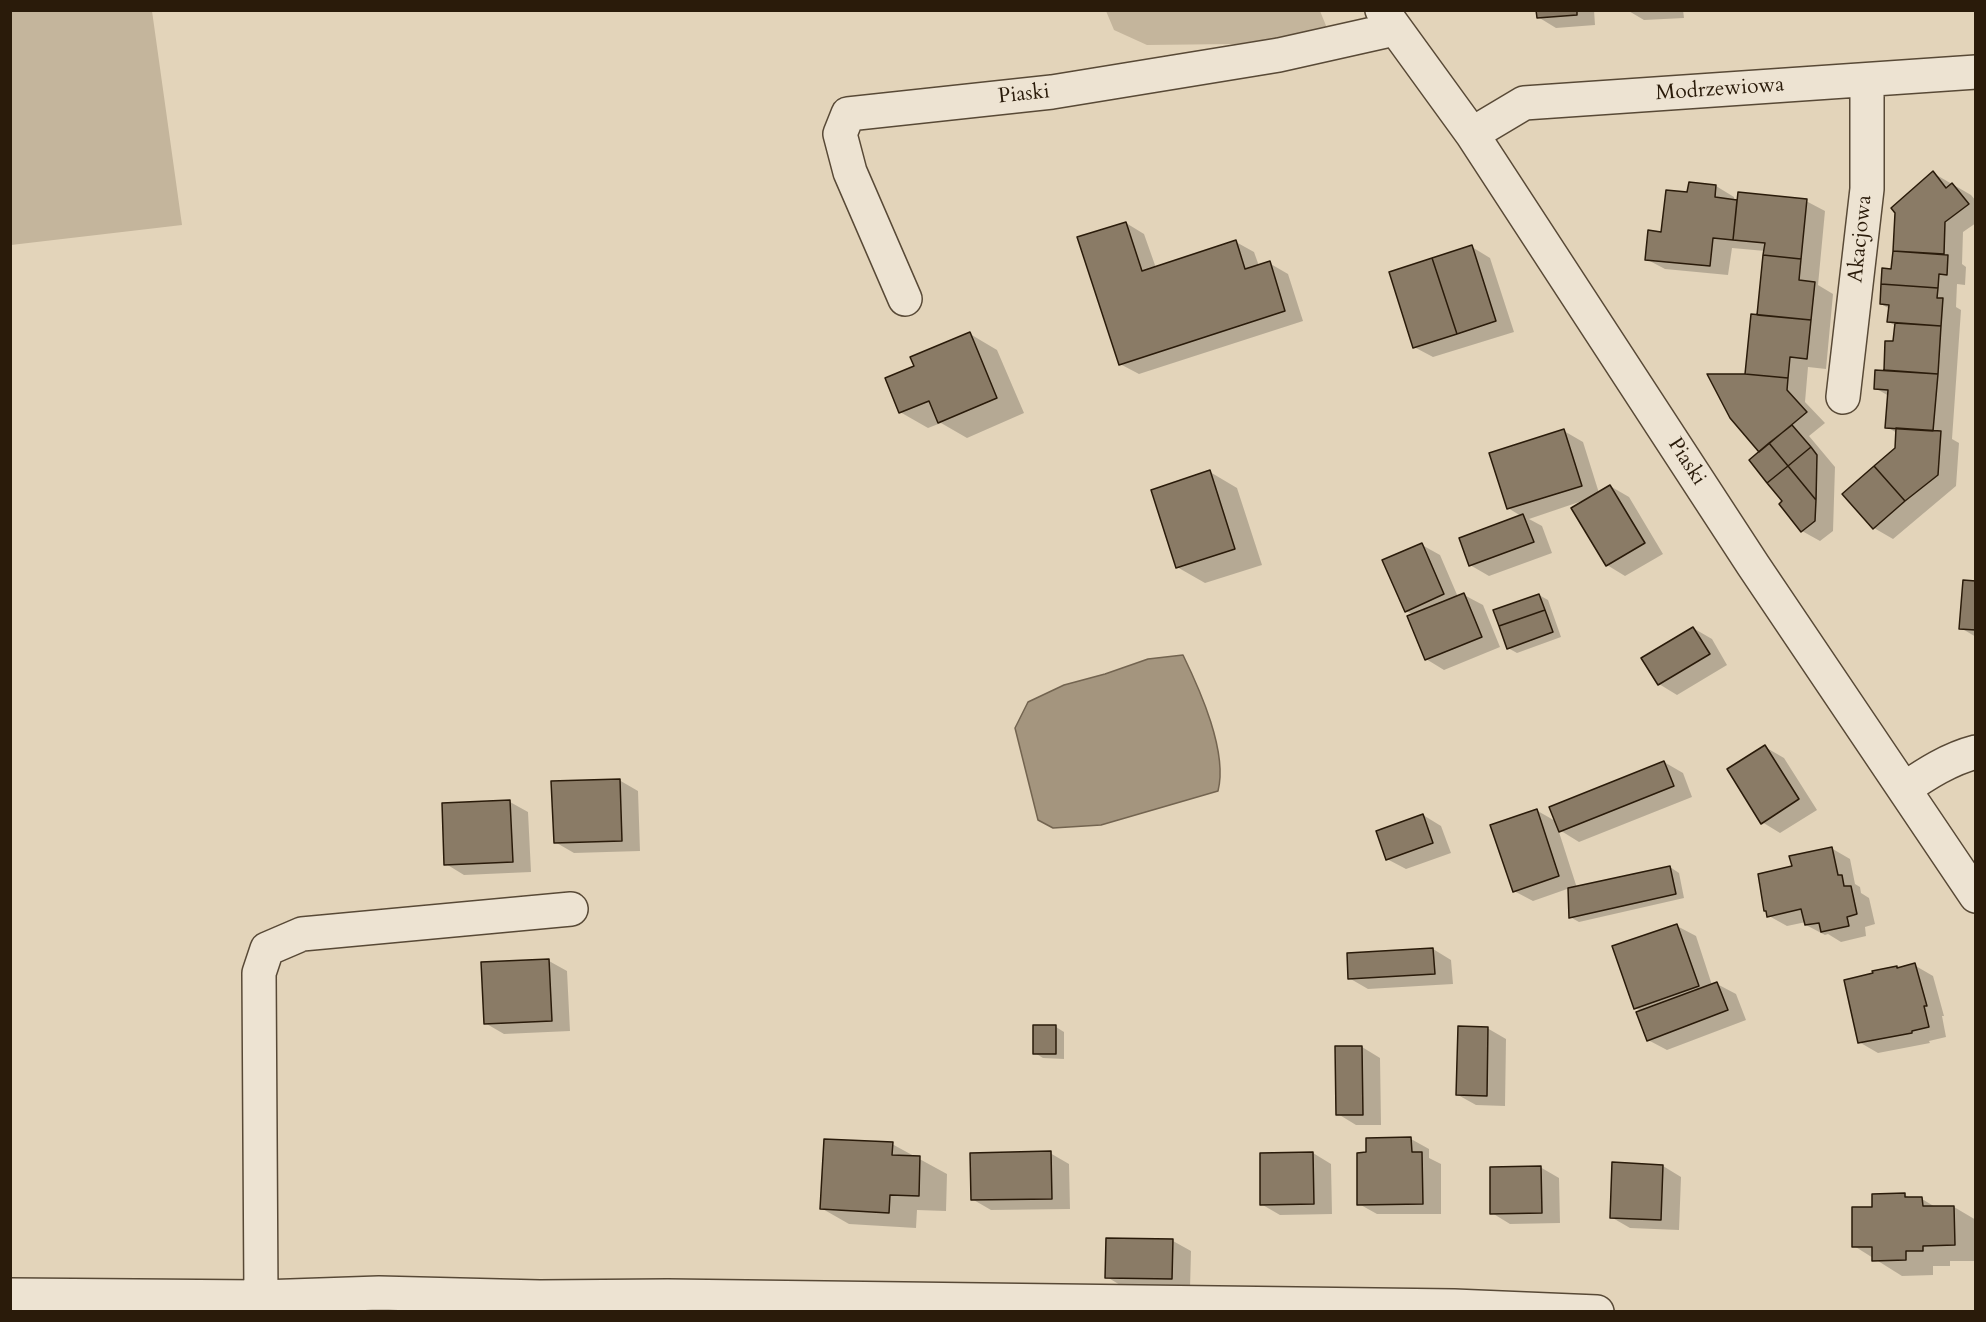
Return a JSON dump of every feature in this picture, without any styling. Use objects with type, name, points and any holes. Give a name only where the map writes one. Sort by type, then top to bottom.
[{"type":"street","name":"Piaski","points":[[905,299],[850,172],[840,134],[848,114],[1052,92],[1279,55],[1389,20],[1472,134],[1753,565],[1976,896]]},
{"type":"street","name":"Modrzewiowa","points":[[1472,134],[1524,103],[1976,72]]},
{"type":"street","name":"Akacjowa","points":[[1843,397],[1867,189],[1868,80]]},
{"type":"street","points":[[1904,789],[1952,760],[1976,752]]},
{"type":"street","points":[[255,1304],[259,973],[267,949],[302,933],[571,909]]},
{"type":"street","points":[[10,1295],[255,1304],[379,1293],[540,1298],[668,1296],[1454,1306],[1597,1311]]},
{"type":"shaded area","points":[[10,11],[152,11],[182,225],[11,245]]},
{"type":"shaded area","points":[[1106,11],[1320,11],[1327,28],[1292,36],[1235,44],[1147,45],[1114,30]]},
{"type":"shaded area","points":[[1183,655],[1204,703],[1216,740],[1220,775],[1218,791],[1101,825],[1053,828],[1038,820],[1015,728],[1028,702],[1064,685],[1148,659]]},
{"type":"building","points":[[1536,10],[1577,10],[1577,15],[1537,18]]},
{"type":"building","points":[[1933,171],[1946,188],[1952,183],[1969,204],[1945,222],[1944,254],[1893,251],[1895,213],[1891,208]]},
{"type":"building","points":[[1689,182],[1716,185],[1715,197],[1737,200],[1733,240],[1713,238],[1710,266],[1645,260],[1648,230],[1661,232],[1666,190],[1687,192]]},
{"type":"building","points":[[1738,192],[1807,199],[1801,259],[1763,255],[1765,243],[1733,240]]},
{"type":"building","points":[[1126,222],[1142,271],[1236,240],[1245,269],[1270,261],[1285,311],[1119,365],[1077,237]]},
{"type":"building","points":[[1472,245],[1496,321],[1457,334],[1432,258]]},
{"type":"building","points":[[1893,251],[1948,255],[1947,275],[1939,274],[1938,288],[1881,284],[1882,268],[1891,269]]},
{"type":"building","points":[[1763,255],[1801,259],[1799,280],[1815,282],[1811,320],[1757,315]]},
{"type":"building","points":[[1432,258],[1457,334],[1413,348],[1389,272]]},
{"type":"building","points":[[1881,284],[1938,288],[1937,298],[1943,298],[1941,326],[1887,322],[1889,305],[1880,304]]},
{"type":"building","points":[[1751,314],[1811,320],[1807,359],[1790,357],[1788,378],[1745,374]]},
{"type":"building","points":[[1895,323],[1941,326],[1938,374],[1884,370],[1885,341],[1893,341]]},
{"type":"building","points":[[970,332],[997,398],[938,423],[929,401],[899,413],[885,378],[914,366],[910,357]]},
{"type":"building","points":[[1875,370],[1938,374],[1933,431],[1885,428],[1888,390],[1874,389]]},
{"type":"building","points":[[1707,374],[1745,374],[1788,378],[1787,390],[1807,412],[1759,452],[1730,418]]},
{"type":"building","points":[[1792,425],[1811,447],[1788,466],[1769,443]]},
{"type":"building","points":[[1896,428],[1941,431],[1938,475],[1905,501],[1874,466],[1895,448]]},
{"type":"building","points":[[1564,429],[1582,486],[1507,509],[1489,453]]},
{"type":"building","points":[[1769,443],[1788,466],[1767,483],[1749,460]]},
{"type":"building","points":[[1811,447],[1817,455],[1816,500],[1788,466]]},
{"type":"building","points":[[1788,466],[1816,500],[1815,521],[1801,532],[1779,504],[1782,501],[1767,483]]},
{"type":"building","points":[[1874,466],[1905,501],[1873,529],[1842,494]]},
{"type":"building","points":[[1210,470],[1235,549],[1176,568],[1151,490]]},
{"type":"building","points":[[1610,485],[1645,543],[1606,566],[1571,508]]},
{"type":"building","points":[[1523,514],[1534,542],[1469,566],[1459,538]]},
{"type":"building","points":[[1422,543],[1444,594],[1405,612],[1382,560]]},
{"type":"building","points":[[1963,580],[1976,581],[1976,630],[1959,629]]},
{"type":"building","points":[[1464,593],[1482,637],[1425,660],[1407,616]]},
{"type":"building","points":[[1539,594],[1545,610],[1499,626],[1493,610]]},
{"type":"building","points":[[1545,610],[1553,632],[1507,649],[1499,626]]},
{"type":"building","points":[[1693,627],[1710,654],[1658,685],[1641,658]]},
{"type":"building","points":[[1765,745],[1799,799],[1761,824],[1727,769]]},
{"type":"building","points":[[1664,761],[1674,786],[1559,832],[1549,807]]},
{"type":"building","points":[[620,779],[622,841],[554,843],[551,781]]},
{"type":"building","points":[[510,800],[513,862],[444,865],[442,803]]},
{"type":"building","points":[[1537,809],[1559,876],[1513,892],[1490,825]]},
{"type":"building","points":[[1423,814],[1433,843],[1386,860],[1376,831]]},
{"type":"building","points":[[1832,847],[1838,875],[1842,875],[1844,886],[1851,886],[1857,914],[1847,917],[1849,926],[1821,932],[1819,923],[1805,925],[1801,909],[1767,917],[1758,874],[1792,866],[1789,856]]},
{"type":"building","points":[[1670,866],[1676,894],[1569,918],[1568,888]]},
{"type":"building","points":[[1677,924],[1699,986],[1634,1009],[1612,946]]},
{"type":"building","points":[[1433,948],[1435,974],[1348,979],[1347,953]]},
{"type":"building","points":[[549,959],[552,1021],[484,1024],[481,962]]},
{"type":"building","points":[[1915,963],[1927,1006],[1924,1006],[1929,1027],[1912,1031],[1912,1033],[1858,1043],[1844,980],[1873,973],[1872,971]]},
{"type":"building","points":[[1717,982],[1728,1010],[1647,1041],[1636,1012]]},
{"type":"building","points":[[1033,1025],[1056,1025],[1056,1054],[1033,1054]]},
{"type":"building","points":[[1458,1026],[1488,1027],[1487,1096],[1456,1095]]},
{"type":"building","points":[[1335,1046],[1362,1046],[1363,1115],[1336,1115]]},
{"type":"building","points":[[1411,1137],[1412,1152],[1422,1152],[1423,1204],[1357,1205],[1357,1153],[1366,1152],[1366,1138]]},
{"type":"building","points":[[824,1139],[893,1142],[892,1155],[920,1156],[919,1196],[890,1195],[889,1213],[820,1209]]},
{"type":"building","points":[[1051,1151],[1052,1199],[971,1200],[970,1153]]},
{"type":"building","points":[[1313,1152],[1314,1204],[1260,1205],[1260,1153]]},
{"type":"building","points":[[1612,1162],[1663,1165],[1661,1220],[1610,1218]]},
{"type":"building","points":[[1541,1166],[1542,1213],[1490,1214],[1490,1167]]},
{"type":"building","points":[[1905,1193],[1905,1197],[1922,1197],[1923,1206],[1954,1206],[1955,1245],[1923,1246],[1923,1251],[1906,1251],[1906,1260],[1872,1261],[1872,1247],[1852,1247],[1852,1207],[1872,1207],[1872,1194]]},
{"type":"building","points":[[1106,1238],[1173,1239],[1172,1279],[1105,1278]]}]
